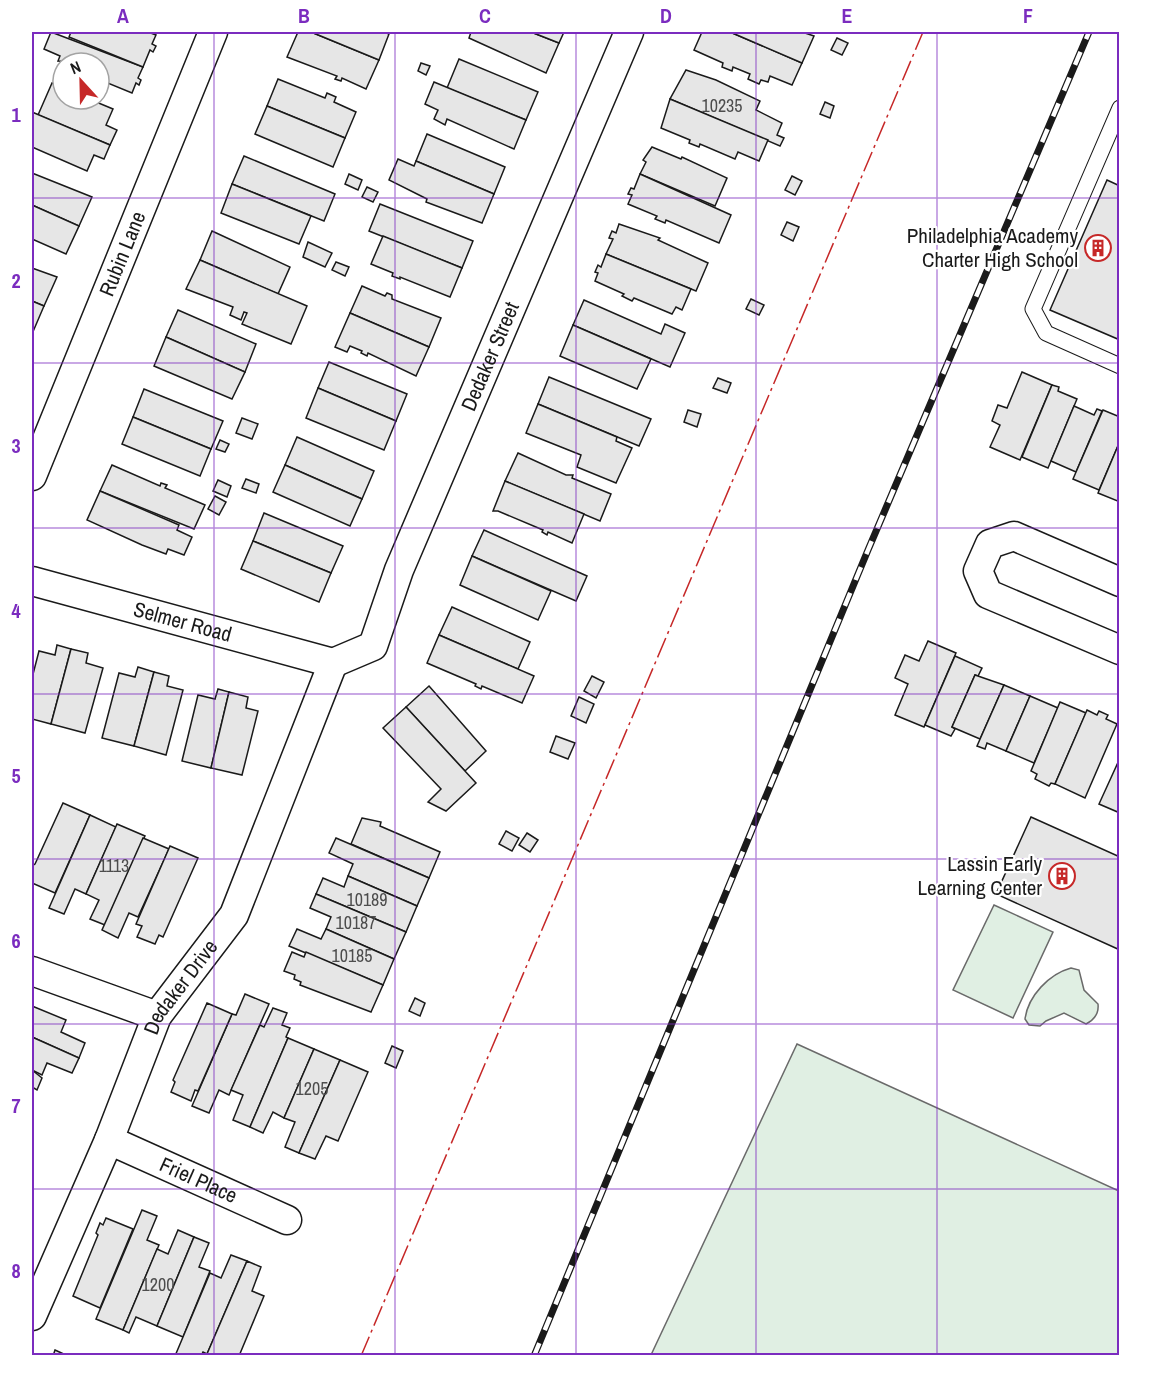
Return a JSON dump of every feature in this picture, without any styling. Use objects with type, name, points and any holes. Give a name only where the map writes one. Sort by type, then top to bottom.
[{"type":"street","name":"Rubin Lane","points":[[32,476],[213,32]]},
{"type":"street","name":"Dedaker Street","points":[[333,663],[373,646],[399,570],[629,32]]},
{"type":"street","points":[[1119,582],[1014,536],[990,544],[978,571],[988,594],[1119,650]]},
{"type":"street","name":"Selmer Road","points":[[32,581],[333,663]]},
{"type":"street","name":"Dedaker Drive","points":[[32,1316],[109,1140],[156,1017],[234,915],[333,663]]},
{"type":"street","points":[[32,971],[156,1017]]},
{"type":"street","name":"Friel Place","points":[[109,1140],[287,1220]]},
{"type":"lane","points":[[1119,108],[1034,309],[1046,333],[1119,366]]},
{"type":"green space","points":[[994,905],[1053,932],[1013,1018],[953,990]]},
{"type":"green space","points":[[1071,968],[1079,970],[1084,990],[1098,1004],[1095,1016],[1086,1024],[1064,1013],[1040,1026],[1029,1025],[1025,1019],[1035,994],[1055,975]]},
{"type":"green space","points":[[797,1044],[1119,1191],[1119,1355],[651,1355]]},
{"type":"building","points":[[51,32],[101,51],[51,52],[44,49]]},
{"type":"building","points":[[71,32],[148,32],[156,35],[152,44],[156,46],[153,52],[150,50],[143,67],[111,54],[111,51],[104,51],[69,37]]},
{"type":"building","points":[[298,32],[311,32],[379,60],[366,89],[342,78],[341,81],[335,79],[337,76],[287,57]]},
{"type":"building","points":[[311,32],[384,32],[389,34],[379,60]]},
{"type":"building","points":[[471,32],[531,32],[559,43],[546,73],[469,38]]},
{"type":"building","points":[[531,32],[564,32],[559,43]]},
{"type":"building","points":[[702,32],[730,32],[802,63],[792,85],[770,76],[768,82],[761,80],[759,84],[748,79],[750,74],[733,67],[732,71],[722,67],[723,63],[694,50]]},
{"type":"building","points":[[730,32],[802,32],[814,36],[802,63]]},
{"type":"building","points":[[837,38],[848,43],[842,55],[831,50]]},
{"type":"building","points":[[111,55],[143,67],[138,78],[141,80],[139,85],[136,83],[132,93],[111,84]]},
{"type":"building","points":[[459,59],[538,92],[526,120],[447,88]]},
{"type":"building","points":[[421,63],[430,66],[426,75],[418,71]]},
{"type":"building","points":[[686,70],[716,80],[760,101],[756,110],[782,123],[777,135],[784,138],[780,146],[670,99]]},
{"type":"building","points":[[278,79],[325,98],[327,93],[336,97],[334,102],[356,112],[345,138],[267,106]]},
{"type":"building","points":[[434,82],[526,120],[514,149],[447,119],[445,125],[434,119],[438,110],[425,104]]},
{"type":"building","points":[[51,85],[51,111],[111,111],[111,108],[113,109],[106,125],[117,130],[110,145],[38,115]]},
{"type":"building","points":[[670,99],[768,140],[759,161],[738,152],[735,159],[700,144],[699,147],[689,143],[690,140],[661,128]]},
{"type":"building","points":[[825,102],[834,106],[830,118],[820,114]]},
{"type":"building","points":[[267,106],[345,138],[333,167],[255,134]]},
{"type":"building","points":[[32,112],[110,145],[104,159],[94,155],[87,171],[32,147]]},
{"type":"building","points":[[427,134],[505,167],[494,194],[416,161]]},
{"type":"building","points":[[652,147],[681,159],[682,157],[727,178],[715,206],[640,174],[646,162],[643,160]]},
{"type":"building","points":[[244,156],[335,194],[324,221],[232,184]]},
{"type":"building","points":[[398,159],[414,166],[416,161],[494,194],[482,223],[426,202],[427,199],[389,180]]},
{"type":"building","points":[[32,173],[92,197],[79,226],[32,205]]},
{"type":"building","points":[[349,174],[362,180],[358,190],[345,184]]},
{"type":"building","points":[[640,174],[731,215],[719,243],[666,220],[665,223],[655,219],[657,216],[628,204],[632,195],[628,194],[631,188],[634,189]]},
{"type":"building","points":[[792,176],[802,181],[795,195],[785,190]]},
{"type":"building","name":"Philadelphia Academy Charter High School","points":[[1107,180],[1120,186],[1120,340],[1050,310]]},
{"type":"building","points":[[232,184],[311,216],[299,244],[221,213]]},
{"type":"building","points":[[367,187],[378,192],[373,202],[362,197]]},
{"type":"building","points":[[380,204],[473,241],[462,268],[369,231]]},
{"type":"building","points":[[32,205],[79,226],[66,254],[32,239]]},
{"type":"building","points":[[787,222],[799,227],[793,241],[781,235]]},
{"type":"building","points":[[619,224],[660,238],[658,240],[708,263],[696,291],[606,254],[613,239],[609,238],[612,231],[616,233]]},
{"type":"building","points":[[212,231],[290,267],[278,294],[200,260]]},
{"type":"building","points":[[383,236],[462,268],[450,297],[392,276],[393,273],[371,264]]},
{"type":"building","points":[[308,242],[332,253],[325,267],[303,257]]},
{"type":"building","points":[[606,254],[691,289],[682,310],[676,307],[672,314],[634,298],[632,301],[622,296],[624,294],[595,281],[598,273],[595,272],[598,265],[601,267]]},
{"type":"building","points":[[200,260],[307,306],[291,344],[242,324],[247,313],[244,312],[241,320],[230,315],[233,307],[186,289]]},
{"type":"building","points":[[336,262],[349,267],[345,276],[332,270]]},
{"type":"building","points":[[32,268],[57,277],[44,306],[32,301]]},
{"type":"building","points":[[362,286],[385,296],[387,293],[392,295],[392,299],[441,318],[429,347],[350,313]]},
{"type":"building","points":[[751,299],[764,305],[759,315],[746,309]]},
{"type":"building","points":[[584,300],[661,334],[665,324],[685,333],[670,367],[573,325]]},
{"type":"building","points":[[32,301],[44,306],[32,334]]},
{"type":"building","points":[[178,310],[256,344],[245,372],[166,337]]},
{"type":"building","points":[[350,313],[429,347],[416,376],[368,353],[367,356],[350,346],[347,352],[335,347]]},
{"type":"building","points":[[573,325],[651,359],[637,389],[560,356]]},
{"type":"building","points":[[166,337],[245,372],[232,399],[154,366]]},
{"type":"building","points":[[329,362],[407,394],[396,421],[318,388]]},
{"type":"building","points":[[1022,372],[1052,385],[1020,460],[990,447],[1000,425],[992,421],[998,405],[1007,408]]},
{"type":"building","points":[[549,377],[651,419],[639,446],[538,404]]},
{"type":"building","points":[[718,378],[731,383],[727,393],[713,388]]},
{"type":"building","points":[[1052,385],[1059,387],[1058,391],[1077,399],[1048,468],[1022,457]]},
{"type":"building","points":[[318,388],[396,421],[384,450],[306,418]]},
{"type":"building","points":[[144,389],[223,421],[211,449],[133,417]]},
{"type":"building","points":[[538,404],[617,437],[616,441],[632,448],[616,483],[577,467],[581,455],[526,433]]},
{"type":"building","points":[[1074,406],[1094,415],[1097,409],[1102,411],[1076,472],[1051,461]]},
{"type":"building","points":[[688,410],[701,414],[697,427],[684,422]]},
{"type":"building","points":[[1103,410],[1120,417],[1120,441],[1099,490],[1073,479]]},
{"type":"building","points":[[133,417],[211,449],[200,476],[122,444]]},
{"type":"building","points":[[242,418],[258,424],[252,439],[236,433]]},
{"type":"building","points":[[297,437],[374,471],[362,499],[285,465]]},
{"type":"building","points":[[220,440],[229,444],[225,452],[216,449]]},
{"type":"building","points":[[1120,441],[1120,502],[1098,493]]},
{"type":"building","points":[[518,453],[566,475],[573,475],[572,478],[611,494],[600,521],[505,481]]},
{"type":"building","points":[[112,465],[160,486],[161,483],[167,485],[165,488],[205,505],[194,529],[100,491]]},
{"type":"building","points":[[285,465],[362,499],[350,526],[273,492]]},
{"type":"building","points":[[246,479],[259,484],[256,493],[242,488]]},
{"type":"building","points":[[218,480],[231,486],[227,497],[213,491]]},
{"type":"building","points":[[505,481],[584,514],[572,543],[548,532],[547,535],[542,532],[543,530],[493,511]]},
{"type":"building","points":[[100,491],[179,525],[177,530],[192,537],[184,555],[168,549],[166,554],[87,520]]},
{"type":"building","points":[[215,496],[226,502],[219,515],[208,509]]},
{"type":"building","points":[[264,513],[343,546],[331,573],[253,541]]},
{"type":"building","points":[[484,530],[587,576],[576,601],[472,556]]},
{"type":"building","points":[[253,541],[331,573],[319,602],[241,569]]},
{"type":"building","points":[[472,556],[551,591],[538,620],[460,585]]},
{"type":"building","points":[[452,607],[530,642],[518,669],[439,635]]},
{"type":"building","points":[[439,635],[534,676],[522,703],[482,686],[481,689],[475,686],[476,684],[427,663]]},
{"type":"building","points":[[928,641],[956,653],[924,727],[895,715],[908,684],[895,678],[905,655],[919,661]]},
{"type":"building","points":[[57,645],[71,649],[51,724],[32,719],[32,678],[39,651],[55,655]]},
{"type":"building","points":[[71,649],[88,653],[86,663],[103,668],[85,733],[51,724]]},
{"type":"building","points":[[955,656],[982,668],[978,676],[975,675],[952,727],[955,729],[951,736],[925,725]]},
{"type":"building","points":[[138,667],[154,672],[134,746],[102,738],[119,673],[135,677]]},
{"type":"building","points":[[154,672],[169,676],[167,686],[183,690],[166,755],[134,746]]},
{"type":"building","points":[[975,675],[1004,685],[980,739],[952,727]]},
{"type":"building","points":[[592,676],[604,682],[596,698],[584,691]]},
{"type":"building","points":[[1004,685],[1030,696],[1006,751],[987,743],[985,749],[977,746]]},
{"type":"building","points":[[429,686],[486,751],[465,771],[406,707]]},
{"type":"building","points":[[218,689],[229,692],[211,768],[182,761],[198,695],[215,699]]},
{"type":"building","points":[[229,692],[248,697],[246,708],[258,711],[242,775],[211,768]]},
{"type":"building","points":[[1030,696],[1058,708],[1034,763],[1006,751]]},
{"type":"building","points":[[579,697],[594,704],[586,723],[571,716]]},
{"type":"building","points":[[1060,702],[1086,713],[1055,784],[1051,783],[1049,786],[1035,779],[1037,774],[1031,771]]},
{"type":"building","points":[[406,707],[476,783],[446,811],[428,802],[441,789],[383,728]]},
{"type":"building","points":[[1087,710],[1097,715],[1099,711],[1108,715],[1106,719],[1117,724],[1085,798],[1055,784]]},
{"type":"building","points":[[556,736],[575,743],[568,759],[550,752]]},
{"type":"building","points":[[1120,758],[1120,813],[1099,804]]},
{"type":"building","points":[[63,803],[90,815],[55,893],[32,883],[32,866],[35,864]]},
{"type":"building","points":[[90,815],[116,827],[86,894],[75,889],[64,914],[49,908]]},
{"type":"building","name":"Lassin Early Learning Center","points":[[1031,817],[1120,857],[1120,950],[996,894]]},
{"type":"building","points":[[362,818],[381,822],[380,826],[440,852],[429,878],[351,844]]},
{"type":"building","points":[[117,824],[145,836],[105,925],[90,919],[99,900],[86,894]]},
{"type":"building","points":[[506,831],[519,838],[512,851],[499,844]]},
{"type":"building","points":[[527,833],[538,840],[530,852],[519,845]]},
{"type":"building","points":[[143,838],[169,849],[138,917],[129,913],[118,938],[102,930]]},
{"type":"building","points":[[336,838],[429,878],[417,906],[348,876],[353,864],[329,853]]},
{"type":"building","points":[[170,846],[198,858],[163,937],[159,935],[155,944],[137,937],[142,926],[136,924]]},
{"type":"building","points":[[348,876],[417,906],[406,932],[316,894],[323,878],[344,887]]},
{"type":"building","points":[[316,894],[406,932],[394,959],[326,929],[331,917],[310,908]]},
{"type":"building","points":[[297,929],[321,939],[326,929],[394,959],[383,985],[289,946]]},
{"type":"building","points":[[292,952],[304,957],[306,952],[383,985],[371,1012],[300,985],[301,982],[294,979],[295,975],[284,971]]},
{"type":"building","points":[[245,994],[269,1004],[229,1095],[219,1090],[209,1113],[192,1106],[232,1014],[236,1015]]},
{"type":"building","points":[[415,998],[425,1003],[420,1016],[409,1011]]},
{"type":"building","points":[[207,1003],[232,1014],[198,1091],[195,1090],[191,1101],[171,1092],[175,1082],[173,1080]]},
{"type":"building","points":[[32,1006],[66,1020],[61,1032],[85,1043],[79,1058],[32,1037]]},
{"type":"building","points":[[273,1008],[287,1013],[282,1025],[290,1028],[286,1037],[288,1038],[250,1127],[233,1120],[243,1095],[231,1090],[260,1025],[264,1027]]},
{"type":"building","points":[[32,1037],[79,1058],[72,1073],[47,1063],[42,1075],[32,1070]]},
{"type":"building","points":[[288,1038],[314,1049],[284,1118],[273,1112],[263,1133],[250,1127]]},
{"type":"building","points":[[392,1046],[403,1051],[396,1068],[385,1063]]},
{"type":"building","points":[[314,1049],[340,1060],[299,1153],[285,1147],[295,1122],[284,1118]]},
{"type":"building","points":[[340,1060],[368,1072],[338,1141],[326,1136],[315,1159],[299,1153]]},
{"type":"building","points":[[32,1070],[42,1078],[37,1090],[32,1087]]},
{"type":"building","points":[[142,1210],[157,1216],[147,1240],[159,1245],[123,1330],[96,1319]]},
{"type":"building","points":[[106,1218],[133,1229],[100,1308],[73,1296],[98,1235],[96,1233],[100,1223],[103,1225]]},
{"type":"building","points":[[178,1230],[194,1237],[157,1326],[136,1317],[129,1333],[123,1330],[157,1249],[168,1254]]},
{"type":"building","points":[[194,1237],[209,1243],[199,1267],[210,1271],[183,1337],[157,1326]]},
{"type":"building","points":[[231,1255],[247,1261],[207,1354],[203,1352],[201,1356],[175,1356],[210,1273],[221,1278]]},
{"type":"building","points":[[247,1261],[261,1267],[252,1291],[264,1296],[239,1356],[207,1354]]},
{"type":"building","points":[[55,1350],[68,1356],[53,1356]]},
{"type":"railway","points":[[534,1356],[868,550],[1089,32]]},
{"type":"power","points":[[361,1356],[923,32]]},
{"type":"place","name":"Philadelphia Academy Charter High School","points":[[1098,248]]},
{"type":"place","name":"Lassin Early Learning Center","points":[[1062,876]]}]
